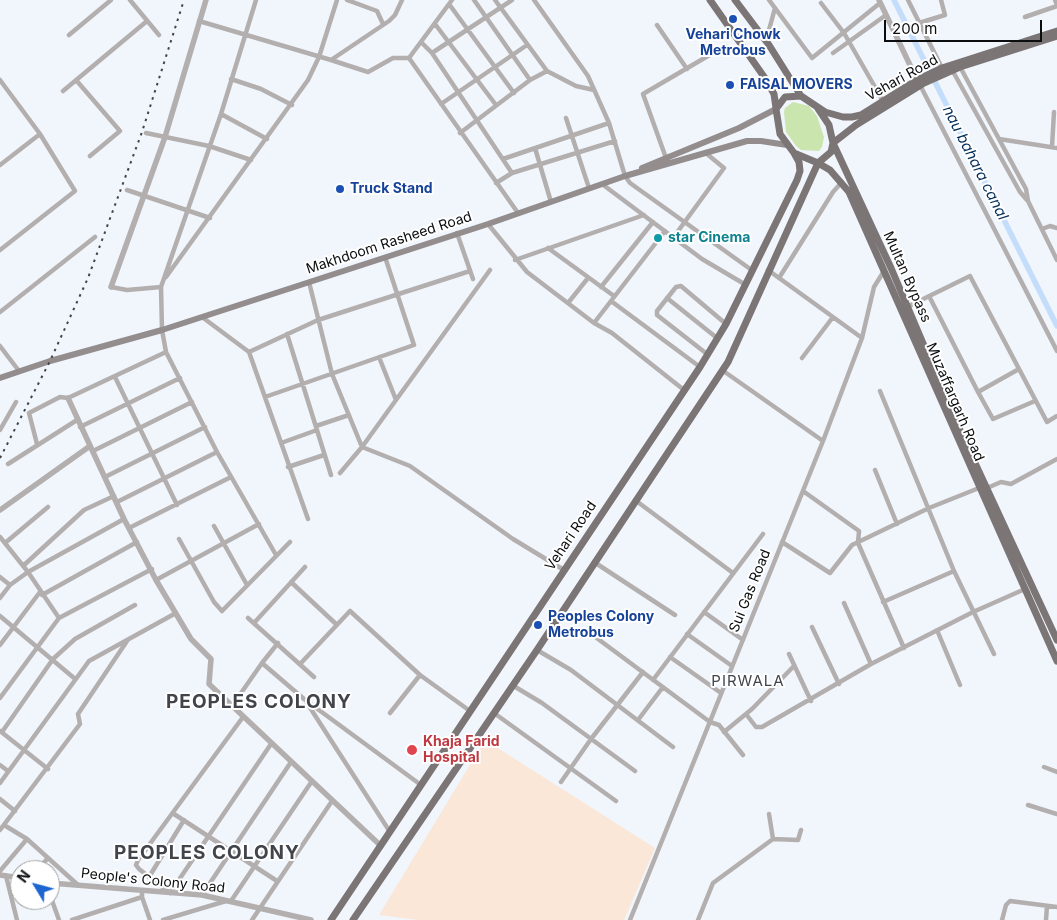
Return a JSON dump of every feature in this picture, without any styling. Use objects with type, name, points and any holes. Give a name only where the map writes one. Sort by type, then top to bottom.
[{"type":"main road","points":[[710,0],[767,81],[774,94],[777,124],[787,145],[794,153],[818,163]]},
{"type":"main road","points":[[353,920],[537,650],[722,370],[742,334],[768,270],[818,163],[831,152],[833,143],[828,125],[817,107],[801,96],[741,4],[736,0]]},
{"type":"main road","name":"Vehari Road","points":[[817,107],[834,116],[852,117],[861,115],[883,101],[949,68],[1057,31]]},
{"type":"main road","name":"Vehari Road","points":[[949,68],[1057,36]]},
{"type":"main road","name":"Vehari Road","points":[[833,143],[856,124],[921,82]]},
{"type":"main road","points":[[625,176],[740,128],[776,109],[786,97],[801,96]]},
{"type":"main road","name":"Makhdoom Rasheed Road","points":[[0,378],[162,330],[488,224],[625,176],[748,141],[787,145]]},
{"type":"main road","name":"Multan Bypass","points":[[833,143],[904,308],[1057,640]]},
{"type":"main road","name":"Vehari Road","points":[[331,920],[700,367],[726,324],[797,180],[800,171],[799,162],[794,153]]},
{"type":"main road","name":"Muzaffargarh Road","points":[[818,163],[830,170],[849,192],[904,308],[979,488],[1057,661]]},
{"type":"street","points":[[69,35],[110,0]]},
{"type":"street","points":[[130,0],[158,35]]},
{"type":"street","points":[[206,0],[165,137],[111,287],[127,290],[162,284],[292,105],[308,80],[319,57],[337,0]]},
{"type":"street","points":[[256,0],[221,114],[162,284],[162,330],[166,352],[217,452],[276,556]]},
{"type":"street","points":[[347,0],[377,11],[383,24]]},
{"type":"street","points":[[331,60],[395,15],[402,0]]},
{"type":"street","points":[[474,0],[530,80]]},
{"type":"street","points":[[495,0],[547,71],[576,86],[594,90]]},
{"type":"street","points":[[432,53],[512,0]]},
{"type":"street","points":[[534,0],[588,76],[609,123],[625,176],[630,183],[753,271]]},
{"type":"street","points":[[769,0],[812,58],[879,2],[1057,351]]},
{"type":"street","points":[[908,0],[919,23],[970,103],[1020,192],[1028,201],[1057,260]]},
{"type":"street","points":[[919,23],[946,15],[941,0]]},
{"type":"street","points":[[1025,17],[1057,6],[1055,0]]},
{"type":"street","points":[[409,58],[451,2],[514,93]]},
{"type":"street","points":[[821,3],[844,33],[883,101]]},
{"type":"street","points":[[766,42],[775,8]]},
{"type":"street","points":[[833,53],[886,15]]},
{"type":"street","points":[[199,20],[368,72],[393,58],[409,58]]},
{"type":"street","points":[[63,91],[147,21]]},
{"type":"street","points":[[435,24],[450,41],[496,105]]},
{"type":"street","points":[[658,26],[687,69]]},
{"type":"street","points":[[421,42],[432,53],[512,173]]},
{"type":"street","points":[[441,104],[527,46]]},
{"type":"street","points":[[666,158],[643,94],[725,46]]},
{"type":"street","points":[[409,58],[518,213]]},
{"type":"street","points":[[949,68],[977,99],[1026,189],[1028,201]]},
{"type":"street","points":[[460,133],[530,80],[547,71]]},
{"type":"street","points":[[0,80],[40,134],[76,191],[0,250]]},
{"type":"street","points":[[76,80],[120,131],[90,156]]},
{"type":"street","points":[[232,80],[261,89],[292,105]]},
{"type":"street","points":[[970,103],[977,99]]},
{"type":"street","points":[[977,116],[984,112]]},
{"type":"street","points":[[999,139],[1055,148],[1054,112]]},
{"type":"street","points":[[221,114],[267,138]]},
{"type":"street","points":[[566,118],[589,188]]},
{"type":"street","points":[[503,160],[609,123]]},
{"type":"street","points":[[146,133],[209,146],[251,160]]},
{"type":"street","points":[[0,165],[40,134]]},
{"type":"street","points":[[496,183],[512,173],[615,141]]},
{"type":"street","points":[[535,148],[551,202]]},
{"type":"street","points":[[673,238],[724,168],[707,154]]},
{"type":"street","points":[[779,278],[833,192],[842,182]]},
{"type":"street","points":[[602,184],[702,259],[746,285]]},
{"type":"street","points":[[127,190],[210,218]]},
{"type":"street","points":[[515,260],[644,216]]},
{"type":"street","points":[[602,287],[653,222]]},
{"type":"street","points":[[488,224],[515,260],[527,272],[594,323],[612,333],[684,390]]},
{"type":"street","points":[[1042,229],[1050,226],[1057,228]]},
{"type":"street","points":[[594,323],[665,230]]},
{"type":"street","points":[[457,233],[473,279]]},
{"type":"street","points":[[0,312],[95,237]]},
{"type":"street","points":[[548,248],[602,287],[612,298],[700,367]]},
{"type":"street","points":[[265,397],[414,345],[385,257]]},
{"type":"street","points":[[340,473],[362,447],[490,270]]},
{"type":"street","points":[[768,270],[862,338]]},
{"type":"street","name":"Sui Gas Road","points":[[630,920],[823,441],[862,338],[874,287],[885,270]]},
{"type":"street","points":[[249,352],[318,320],[470,271]]},
{"type":"street","points":[[904,308],[970,276],[1047,422],[1057,416]]},
{"type":"street","points":[[568,303],[588,278]]},
{"type":"street","points":[[309,282],[332,374],[362,447],[410,466],[513,539],[564,570]]},
{"type":"street","points":[[707,354],[657,315],[657,311],[676,287],[681,286],[726,324]]},
{"type":"street","points":[[929,296],[993,419],[1036,401]]},
{"type":"street","points":[[667,298],[717,338]]},
{"type":"street","points":[[202,317],[249,352],[288,467],[308,519]]},
{"type":"street","points":[[802,358],[833,318]]},
{"type":"street","points":[[287,334],[331,475]]},
{"type":"street","points":[[0,346],[19,371]]},
{"type":"street","points":[[36,444],[29,414],[60,397],[68,398],[166,352]]},
{"type":"street","points":[[379,357],[396,400]]},
{"type":"street","points":[[978,392],[1019,369]]},
{"type":"street","points":[[722,370],[823,441]]},
{"type":"street","points":[[115,377],[150,454],[177,505]]},
{"type":"street","points":[[80,427],[180,378]]},
{"type":"street","points":[[880,391],[954,570],[994,654]]},
{"type":"street","points":[[68,398],[124,519],[152,569],[156,580],[191,640],[212,659],[209,684],[381,846]]},
{"type":"street","points":[[0,430],[16,402]]},
{"type":"street","points":[[0,510],[92,449],[139,429],[192,402]]},
{"type":"street","points":[[280,443],[349,416]]},
{"type":"street","points":[[8,464],[36,444],[77,420]]},
{"type":"street","points":[[105,477],[205,428]]},
{"type":"street","points":[[23,566],[84,510],[164,480],[217,452]]},
{"type":"street","points":[[288,467],[324,455]]},
{"type":"street","points":[[987,488],[1001,482],[1011,484],[1057,459]]},
{"type":"street","points":[[875,470],[897,524]]},
{"type":"street","points":[[129,528],[231,477]]},
{"type":"street","points":[[782,542],[830,573],[852,545],[929,508],[979,488]]},
{"type":"street","points":[[803,491],[859,531],[858,543],[904,648]]},
{"type":"street","points":[[635,500],[733,573]]},
{"type":"street","points":[[5,543],[48,507]]},
{"type":"street","points":[[0,598],[10,585],[28,572],[124,519]]},
{"type":"street","points":[[156,580],[192,563],[259,524]]},
{"type":"street","points":[[214,526],[247,586]]},
{"type":"street","points":[[653,680],[763,534]]},
{"type":"street","points":[[0,538],[28,572],[59,618]]},
{"type":"street","points":[[179,539],[214,602],[222,612],[290,542]]},
{"type":"street","points":[[0,645],[11,628],[41,593],[136,542]]},
{"type":"street","points":[[594,562],[675,615]]},
{"type":"street","points":[[254,623],[306,567]]},
{"type":"street","points":[[0,698],[59,618],[152,569]]},
{"type":"street","points":[[883,602],[954,570]]},
{"type":"street","points":[[0,577],[10,585]]},
{"type":"street","points":[[291,582],[336,624]]},
{"type":"street","points":[[746,714],[759,728],[811,701],[871,664],[973,612],[1025,589]]},
{"type":"street","points":[[844,603],[871,664]]},
{"type":"street","points":[[48,769],[1,731],[53,659],[74,639],[135,605]]},
{"type":"street","points":[[300,663],[347,612],[353,612],[420,675],[470,711]]},
{"type":"street","points":[[704,612],[742,640]]},
{"type":"street","points":[[0,783],[74,678],[89,661],[176,613]]},
{"type":"street","points":[[0,616],[11,628],[53,659],[74,678]]},
{"type":"street","points":[[248,618],[314,677]]},
{"type":"street","points":[[812,627],[839,684]]},
{"type":"street","points":[[937,630],[960,685]]},
{"type":"street","points":[[687,634],[732,666]]},
{"type":"street","points":[[594,636],[710,722],[719,725],[743,755]]},
{"type":"street","points":[[0,830],[48,769],[80,724],[78,714],[128,640]]},
{"type":"street","points":[[232,706],[262,663],[278,644]]},
{"type":"street","points":[[537,650],[571,670],[673,747]]},
{"type":"street","points":[[789,654],[811,701]]},
{"type":"street","points":[[670,657],[721,693]]},
{"type":"street","points":[[262,663],[304,699],[421,785]]},
{"type":"street","points":[[724,732],[746,714],[794,666]]},
{"type":"street","points":[[562,782],[591,739],[643,672]]},
{"type":"street","points":[[390,713],[420,675]]},
{"type":"street","points":[[512,685],[542,703],[635,771]]},
{"type":"street","points":[[638,720],[663,687]]},
{"type":"street","points":[[304,699],[390,832]]},
{"type":"street","points":[[493,712],[616,801]]},
{"type":"street","points":[[243,716],[136,865],[170,893],[271,744]]},
{"type":"street","points":[[202,895],[291,762]]},
{"type":"street","points":[[0,765],[8,771]]},
{"type":"street","points":[[1044,767],[1057,772]]},
{"type":"street","points":[[163,920],[229,901],[312,781]]},
{"type":"street","points":[[0,799],[15,811]]},
{"type":"street","points":[[252,920],[332,801]]},
{"type":"street","points":[[1028,805],[1057,814]]},
{"type":"street","points":[[174,814],[277,881]]},
{"type":"street","points":[[769,814],[773,839]]},
{"type":"street","points":[[149,877],[184,820]]},
{"type":"street","points":[[4,825],[27,839],[78,886]]},
{"type":"street","points":[[698,920],[713,883],[773,839],[797,841],[801,830]]},
{"type":"street","points":[[0,871],[27,839]]},
{"type":"street","points":[[3,876],[17,920]]},
{"type":"street","name":"People's Colony Road","points":[[60,884],[142,894],[202,895],[311,920]]},
{"type":"street","points":[[72,920],[142,894],[150,920]]},
{"type":"street","points":[[1002,920],[1006,905],[1010,901],[1057,907]]},
{"type":"street","points":[[1046,920],[1047,906]]},
{"type":"shaded area","points":[[485,740],[655,848],[624,920],[418,920],[379,915]]},
{"type":"green space","points":[[793,102],[809,106],[817,116],[824,137],[819,151],[801,150],[786,132],[784,112],[785,108]]},
{"type":"waterway","name":"nau bahara canal","points":[[894,0],[1057,326]]},
{"type":"railway","points":[[0,458],[50,361],[88,278],[142,132],[184,0]]},
{"type":"place","name":"Vehari Chowk Metrobus","points":[[733,19]]},
{"type":"place","name":"FAISAL MOVERS","points":[[730,85]]},
{"type":"place","name":"Truck Stand","points":[[340,189]]},
{"type":"place","name":"star Cinema","points":[[658,238]]},
{"type":"place","name":"Peoples Colony Metrobus","points":[[538,625]]},
{"type":"place","name":"Khaja Farid Hospital","points":[[412,750]]},
{"type":"district","name":"PIRWALA","points":[[748,681]]},
{"type":"district","name":"PEOPLES COLONY","points":[[259,702]]},
{"type":"district","name":"PEOPLES COLONY","points":[[207,853]]}]
